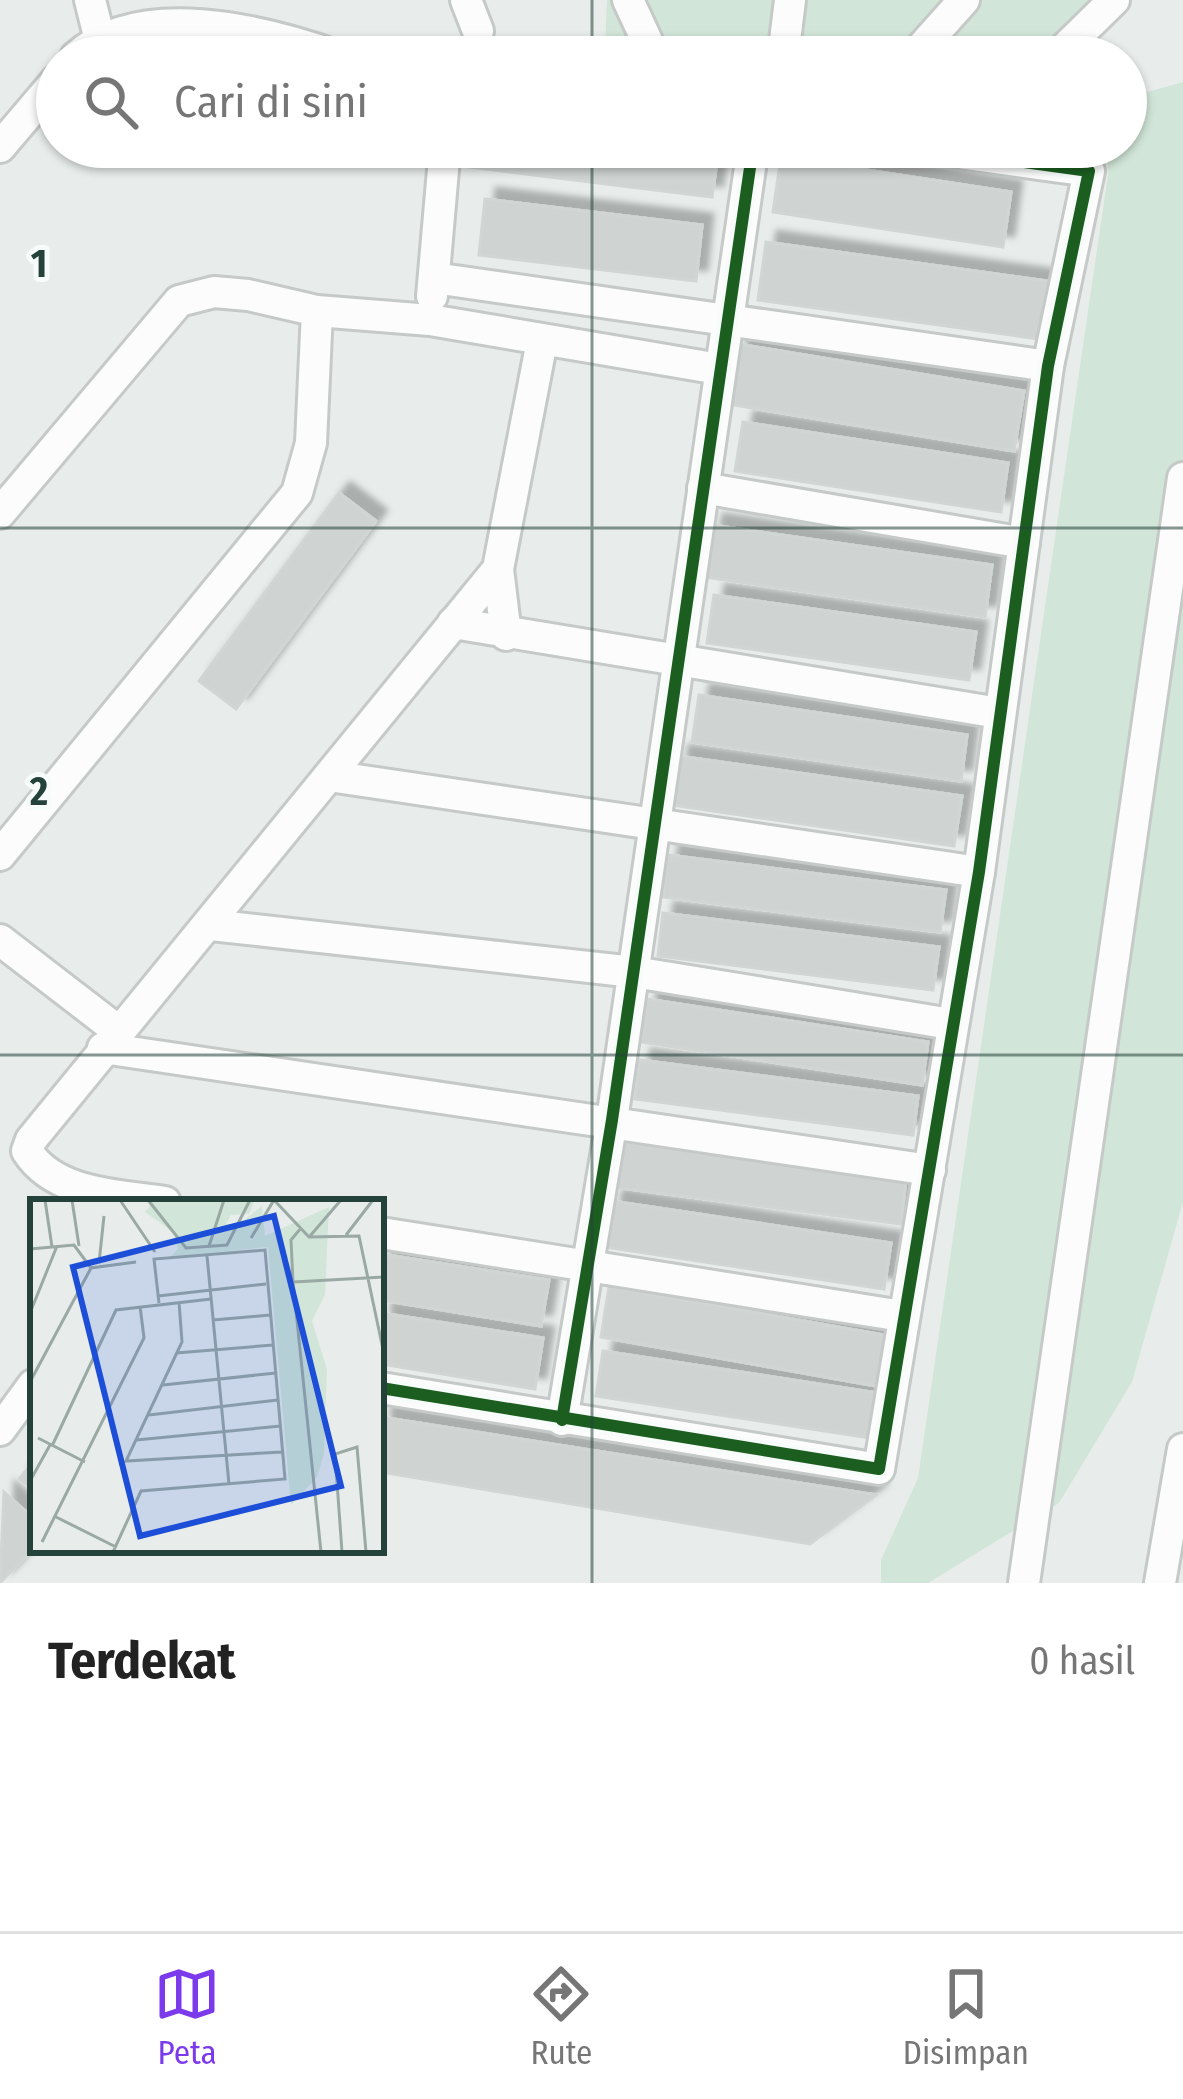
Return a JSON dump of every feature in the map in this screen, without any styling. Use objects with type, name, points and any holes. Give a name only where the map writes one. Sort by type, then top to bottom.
[{"type":"street","points":[[90,0],[98,32]]},
{"type":"street","points":[[466,0],[478,31]]},
{"type":"street","points":[[628,0],[645,36]]},
{"type":"street","points":[[786,36],[790,0]]},
{"type":"street","points":[[932,36],[964,0]]},
{"type":"street","points":[[1077,36],[1114,0]]},
{"type":"street","points":[[94,36],[152,8],[252,26],[280,36]]},
{"type":"street","points":[[0,147],[36,105]]},
{"type":"street","points":[[430,320],[443,168]]},
{"type":"street","points":[[562,1420],[612,1120],[750,168]]},
{"type":"street","points":[[384,1389],[879,1469],[980,872],[1048,366],[1088,170],[1073,168]]},
{"type":"street","points":[[434,278],[1048,366]]},
{"type":"street","points":[[0,514],[179,301],[214,292],[317,311],[430,320],[719,369]]},
{"type":"street","points":[[0,855],[297,493],[311,443],[317,311]]},
{"type":"street","points":[[506,635],[498,569],[542,341]]},
{"type":"street","points":[[1024,1583],[1183,478]]},
{"type":"street","points":[[703,488],[1024,543]]},
{"type":"street","points":[[144,1199],[89,1191],[56,1177],[27,1151],[110,1040],[211,925],[498,569]]},
{"type":"street","points":[[453,623],[999,712]]},
{"type":"street","points":[[329,776],[656,820],[980,872]]},
{"type":"street","points":[[211,925],[634,972],[951,1024]]},
{"type":"street","points":[[0,940],[110,1040],[930,1170]]},
{"type":"street","points":[[384,1233],[902,1316]]},
{"type":"street","points":[[0,1430],[30,1389]]},
{"type":"street","points":[[1160,1583],[1183,1449]]},
{"type":"green space","points":[[607,0],[1096,0],[1092,10],[1095,36],[606,36]]},
{"type":"green space","points":[[1183,82],[1183,1202],[1132,1382],[1059,1503],[928,1583],[881,1583],[881,1560],[918,1478],[1108,168],[1147,168],[1147,92]]},
{"type":"building","points":[[477,168],[716,168],[712,197]]},
{"type":"building","points":[[779,168],[853,168],[1011,192],[1003,247],[773,212]]},
{"type":"building","points":[[485,199],[702,225],[696,281],[479,255]]},
{"type":"building","points":[[766,242],[1047,281],[1039,339],[758,300]]},
{"type":"building","points":[[738,344],[1024,391],[1014,451],[728,404]]},
{"type":"building","points":[[743,422],[1008,463],[1001,512],[735,471]]},
{"type":"building","points":[[339,493],[376,521],[236,709],[199,681]]},
{"type":"building","points":[[712,525],[992,565],[985,617],[704,577]]},
{"type":"building","points":[[714,595],[976,632],[969,680],[707,643]]},
{"type":"building","points":[[699,695],[967,735],[961,781],[692,742]]},
{"type":"building","points":[[678,756],[962,796],[954,846],[672,805]]},
{"type":"building","points":[[668,855],[946,890],[940,932],[663,897]]},
{"type":"building","points":[[663,913],[939,947],[933,990],[658,956]]},
{"type":"building","points":[[647,999],[928,1042],[922,1085],[641,1042]]},
{"type":"building","points":[[640,1060],[918,1096],[913,1135],[635,1099]]},
{"type":"building","points":[[619,1142],[906,1179],[901,1224],[613,1187]]},
{"type":"building","points":[[612,1201],[891,1243],[884,1289],[605,1247]]},
{"type":"building","points":[[384,1254],[549,1280],[541,1326],[384,1300]]},
{"type":"building","points":[[609,1287],[895,1337],[887,1388],[601,1337]]},
{"type":"building","points":[[384,1313],[543,1338],[535,1389],[384,1364]]},
{"type":"building","points":[[603,1351],[884,1394],[877,1439],[596,1396]]},
{"type":"building","points":[[384,1417],[876,1495],[810,1544],[384,1473]]},
{"type":"building","points":[[30,1466],[30,1487],[19,1479]]},
{"type":"building","points":[[4,1492],[30,1515],[30,1551],[0,1583]]},
{"type":"cycle path","points":[[562,1420],[612,1120],[750,168]]},
{"type":"cycle path","points":[[384,1388],[879,1469],[979,872],[1048,366],[1089,171],[1067,168]]}]
